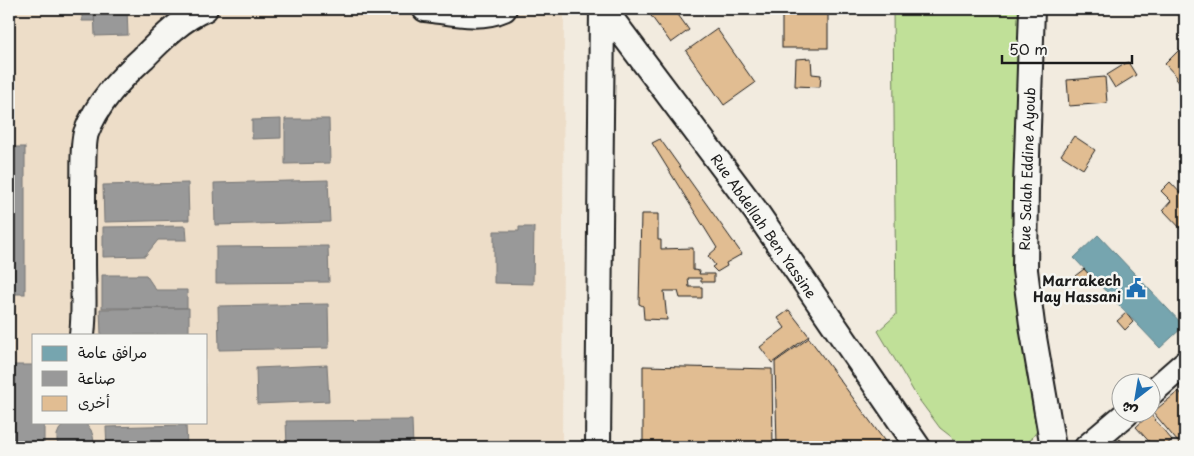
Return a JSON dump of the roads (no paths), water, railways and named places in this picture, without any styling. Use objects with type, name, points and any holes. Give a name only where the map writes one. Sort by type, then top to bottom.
[{"type":"street","points":[[82,334],[84,321],[84,156],[86,136],[93,117],[107,95],[137,63],[170,32],[196,13],[205,9]]},
{"type":"street","points":[[425,9],[471,15],[504,9]]},
{"type":"street","points":[[598,447],[603,9]]},
{"type":"street","name":"Rue Abdellah Ben Yassine","points":[[603,9],[755,210],[918,447]]},
{"type":"street","name":"Rue Salah Eddine Ayoub","points":[[1032,9],[1025,270],[1033,332],[1053,447]]},
{"type":"street","points":[[1162,383],[1185,363]]},
{"type":"street","points":[[1087,447],[1114,424]]},
{"type":"place","name":"Marrakech Hay Hassani","points":[[1136,288]]}]
